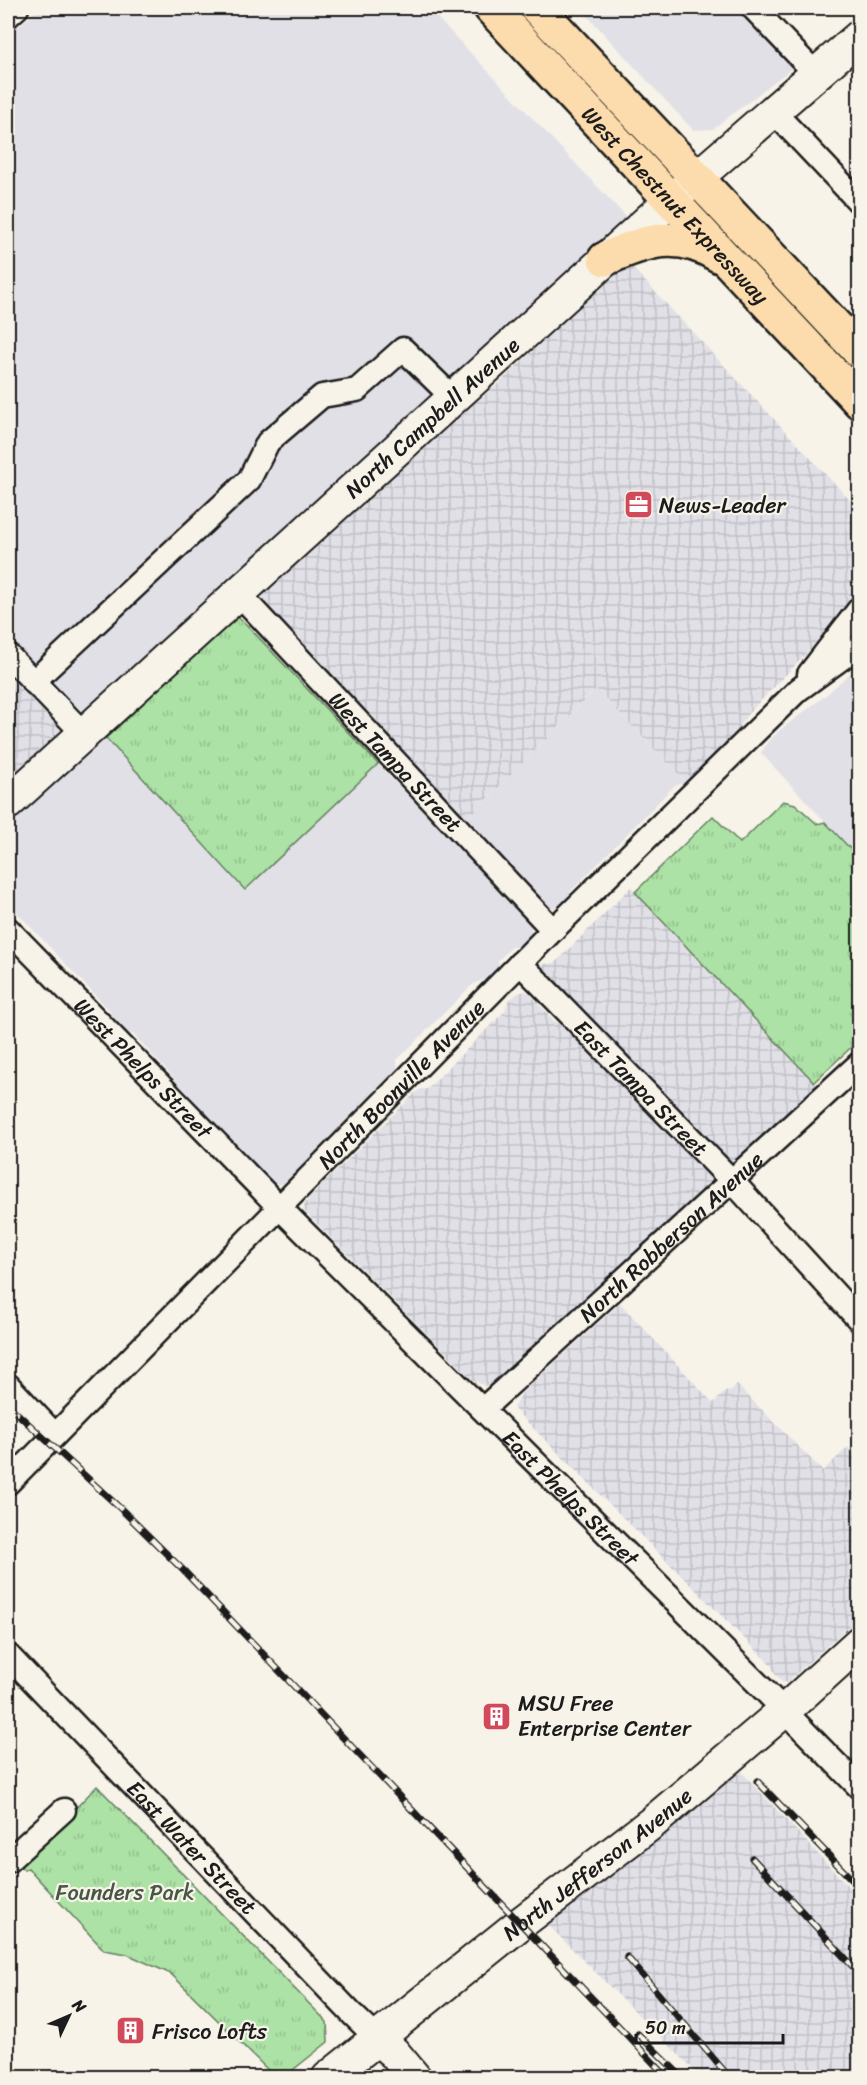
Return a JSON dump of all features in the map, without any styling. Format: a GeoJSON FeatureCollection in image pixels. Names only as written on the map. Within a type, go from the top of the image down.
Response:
{"type":"FeatureCollection","features":[{"type":"Feature","properties":{"kind":"main road","name":"West Chestnut Expressway"},"geometry":{"type":"LineString","coordinates":[[491,8],[860,402]]}},
{"type":"Feature","properties":{"kind":"main road","name":"West Chestnut Expressway"},"geometry":{"type":"LineString","coordinates":[[537,8],[860,352]]}},
{"type":"Feature","properties":{"kind":"main road","name":"North Campbell Avenue"},"geometry":{"type":"LineString","coordinates":[[8,803],[696,177],[860,36]]}},
{"type":"Feature","properties":{"kind":"main road"},"geometry":{"type":"LineString","coordinates":[[606,259],[645,242],[676,240],[703,247],[729,262]]}},
{"type":"Feature","properties":{"kind":"main road","name":"North Jefferson Avenue"},"geometry":{"type":"LineString","coordinates":[[328,2078],[521,1923],[653,1822],[784,1711],[860,1642]]}},
{"type":"Feature","properties":{"kind":"main road"},"geometry":{"type":"LineString","coordinates":[[376,2038],[396,2055],[415,2078]]}},
{"type":"Feature","properties":{"kind":"street"},"geometry":{"type":"LineString","coordinates":[[8,16],[17,8]]}},
{"type":"Feature","properties":{"kind":"street"},"geometry":{"type":"LineString","coordinates":[[753,8],[816,74]]}},
{"type":"Feature","properties":{"kind":"street"},"geometry":{"type":"LineString","coordinates":[[774,112],[860,203]]}},
{"type":"Feature","properties":{"kind":"street"},"geometry":{"type":"LineString","coordinates":[[33,682],[249,480],[268,441],[322,396],[357,390],[403,349],[453,398]]}},
{"type":"Feature","properties":{"kind":"street","name":"West Tampa Street"},"geometry":{"type":"LineString","coordinates":[[238,593],[553,930]]}},
{"type":"Feature","properties":{"kind":"street","name":"North Boonville Avenue"},"geometry":{"type":"LineString","coordinates":[[798,690],[860,608]]}},
{"type":"Feature","properties":{"kind":"street","name":"North Boonville Avenue"},"geometry":{"type":"LineString","coordinates":[[8,1483],[553,930],[798,690],[860,645]]}},
{"type":"Feature","properties":{"kind":"street"},"geometry":{"type":"LineString","coordinates":[[8,655],[84,734]]}},
{"type":"Feature","properties":{"kind":"street","name":"West Phelps Street"},"geometry":{"type":"LineString","coordinates":[[8,929],[279,1207]]}},
{"type":"Feature","properties":{"kind":"street","name":"East Tampa Street"},"geometry":{"type":"LineString","coordinates":[[520,963],[733,1182],[860,1321]]}},
{"type":"Feature","properties":{"kind":"street","name":"North Robberson Avenue"},"geometry":{"type":"LineString","coordinates":[[483,1409],[860,1063]]}},
{"type":"Feature","properties":{"kind":"street","name":"East Phelps Street"},"geometry":{"type":"LineString","coordinates":[[279,1207],[860,1788]]}},
{"type":"Feature","properties":{"kind":"street"},"geometry":{"type":"LineString","coordinates":[[8,1385],[55,1435]]}},
{"type":"Feature","properties":{"kind":"street","name":"East Water Street"},"geometry":{"type":"LineString","coordinates":[[8,1654],[376,2038]]}},
{"type":"Feature","properties":{"kind":"street"},"geometry":{"type":"LineString","coordinates":[[8,1860],[64,1810]]}},
{"type":"Feature","properties":{"kind":"shaded area"},"geometry":{"type":"Polygon","coordinates":[[[39,8],[428,8],[633,224],[92,708],[83,710],[75,706],[8,637],[8,36],[39,8]]]}},
{"type":"Feature","properties":{"kind":"shaded area"},"geometry":{"type":"Polygon","coordinates":[[[580,8],[742,8],[796,65],[713,129],[693,130],[580,8]]]}},
{"type":"Feature","properties":{"kind":"shaded area"},"geometry":{"type":"Polygon","coordinates":[[[629,264],[859,510],[859,592],[807,653],[747,715],[738,730],[686,782],[596,689],[467,819],[263,604],[261,596],[447,425],[497,385],[580,306],[629,264]]]}},
{"type":"Feature","properties":{"kind":"shaded area"},"geometry":{"type":"Polygon","coordinates":[[[859,665],[859,858],[761,753],[780,730],[826,695],[859,665]]]}},
{"type":"Feature","properties":{"kind":"shaded area"},"geometry":{"type":"Polygon","coordinates":[[[8,668],[61,724],[62,734],[8,784],[8,668]]]}},
{"type":"Feature","properties":{"kind":"shaded area"},"geometry":{"type":"Polygon","coordinates":[[[596,689],[686,782],[674,786],[571,891],[564,905],[553,908],[548,906],[467,819],[596,689]]]}},
{"type":"Feature","properties":{"kind":"shaded area"},"geometry":{"type":"Polygon","coordinates":[[[106,738],[245,889],[378,764],[531,923],[531,936],[527,942],[520,947],[511,947],[498,961],[499,965],[491,977],[473,984],[397,1060],[397,1069],[284,1185],[273,1183],[234,1141],[225,1138],[206,1117],[204,1111],[133,1034],[125,1033],[112,1020],[110,1011],[8,903],[8,826],[106,738]]]}},
{"type":"Feature","properties":{"kind":"shaded area"},"geometry":{"type":"Polygon","coordinates":[[[631,887],[819,1087],[730,1167],[541,973],[544,964],[555,963],[631,887]]]}},
{"type":"Feature","properties":{"kind":"shaded area"},"geometry":{"type":"Polygon","coordinates":[[[525,991],[554,1021],[582,1037],[710,1175],[712,1180],[708,1187],[495,1382],[485,1386],[473,1380],[303,1210],[310,1197],[416,1092],[427,1089],[505,1011],[508,1001],[518,993],[525,991]]]}},
{"type":"Feature","properties":{"kind":"shaded area"},"geometry":{"type":"Polygon","coordinates":[[[620,1303],[713,1403],[727,1390],[730,1392],[737,1385],[822,1470],[848,1447],[859,1458],[859,1617],[786,1683],[782,1682],[771,1665],[513,1408],[523,1392],[620,1303]]]}},
{"type":"Feature","properties":{"kind":"shaded area"},"geometry":{"type":"Polygon","coordinates":[[[739,1769],[859,1898],[859,2077],[701,2077],[546,1923],[739,1769]]]}},
{"type":"Feature","properties":{"kind":"green space"},"geometry":{"type":"Polygon","coordinates":[[[234,618],[244,622],[378,764],[245,890],[106,738],[234,618]]]}},
{"type":"Feature","properties":{"kind":"green space"},"geometry":{"type":"Polygon","coordinates":[[[783,801],[795,804],[817,824],[825,822],[859,858],[859,1040],[814,1082],[635,892],[713,816],[740,843],[783,801]]]}},
{"type":"Feature","properties":{"kind":"green space","name":"Founders Park"},"geometry":{"type":"Polygon","coordinates":[[[97,1786],[327,2022],[328,2042],[284,2077],[275,2077],[171,1974],[127,1954],[104,1950],[28,1868],[24,1870],[20,1866],[97,1786]]]}},
{"type":"Feature","properties":{"kind":"railway"},"geometry":{"type":"LineString","coordinates":[[8,1405],[121,1509],[183,1570],[668,2078]]}},
{"type":"Feature","properties":{"kind":"railway"},"geometry":{"type":"LineString","coordinates":[[757,1781],[860,1888]]}},
{"type":"Feature","properties":{"kind":"railway"},"geometry":{"type":"LineString","coordinates":[[752,1858],[860,1974]]}},
{"type":"Feature","properties":{"kind":"railway"},"geometry":{"type":"LineString","coordinates":[[627,1957],[730,2078]]}},
{"type":"Feature","properties":{"kind":"railway"},"geometry":{"type":"LineString","coordinates":[[638,2034],[683,2078]]}},
{"type":"Feature","properties":{"kind":"place","name":"News-Leader"},"geometry":{"type":"Point","coordinates":[638,505]}},
{"type":"Feature","properties":{"kind":"place","name":"MSU Free Enterprise Center"},"geometry":{"type":"Point","coordinates":[497,1716]}},
{"type":"Feature","properties":{"kind":"place","name":"Frisco Lofts"},"geometry":{"type":"Point","coordinates":[131,2031]}}]}
